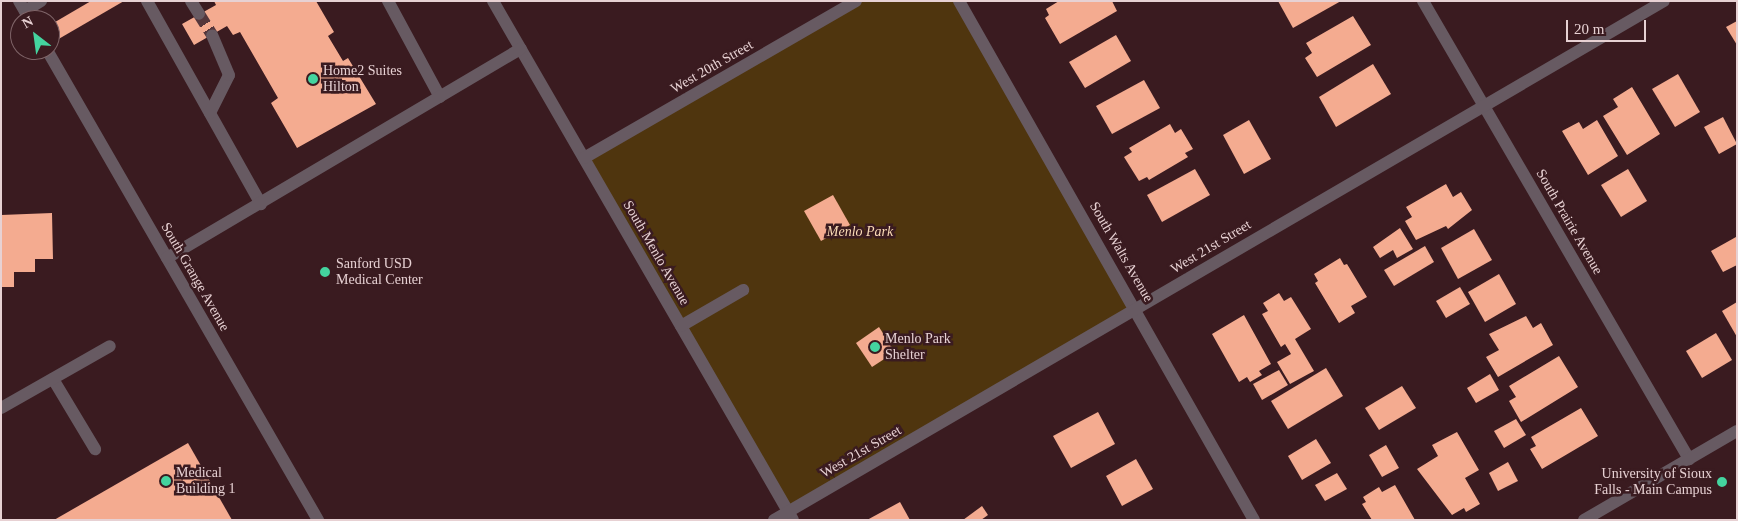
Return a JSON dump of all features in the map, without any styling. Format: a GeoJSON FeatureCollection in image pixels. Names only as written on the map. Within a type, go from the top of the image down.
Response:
{"type":"FeatureCollection","features":[{"type":"Feature","properties":{"kind":"street"},"geometry":{"type":"LineString","coordinates":[[27,10],[41,1]]}},
{"type":"Feature","properties":{"kind":"street"},"geometry":{"type":"LineString","coordinates":[[148,1],[260,204]]}},
{"type":"Feature","properties":{"kind":"street"},"geometry":{"type":"LineString","coordinates":[[191,1],[199,14]]}},
{"type":"Feature","properties":{"kind":"street"},"geometry":{"type":"LineString","coordinates":[[388,1],[440,97]]}},
{"type":"Feature","properties":{"kind":"street","name":"South Menlo Avenue"},"geometry":{"type":"LineString","coordinates":[[493,1],[790,516]]}},
{"type":"Feature","properties":{"kind":"street","name":"West 20th Street"},"geometry":{"type":"LineString","coordinates":[[584,158],[856,1]]}},
{"type":"Feature","properties":{"kind":"street","name":"South Walts Avenue"},"geometry":{"type":"LineString","coordinates":[[959,1],[1136,309],[1254,520]]}},
{"type":"Feature","properties":{"kind":"street","name":"South Prairie Avenue"},"geometry":{"type":"LineString","coordinates":[[1423,1],[1689,459]]}},
{"type":"Feature","properties":{"kind":"street","name":"West 21st Street"},"geometry":{"type":"LineString","coordinates":[[774,520],[790,516],[1136,309],[1484,104],[1664,1]]}},
{"type":"Feature","properties":{"kind":"street"},"geometry":{"type":"LineString","coordinates":[[210,113],[230,75],[212,35]]}},
{"type":"Feature","properties":{"kind":"street"},"geometry":{"type":"LineString","coordinates":[[167,258],[521,49]]}},
{"type":"Feature","properties":{"kind":"street","name":"South Grange Avenue"},"geometry":{"type":"LineString","coordinates":[[53,60],[318,520]]}},
{"type":"Feature","properties":{"kind":"street"},"geometry":{"type":"LineString","coordinates":[[681,326],[743,290]]}},
{"type":"Feature","properties":{"kind":"street"},"geometry":{"type":"LineString","coordinates":[[1,408],[110,346]]}},
{"type":"Feature","properties":{"kind":"street"},"geometry":{"type":"LineString","coordinates":[[53,379],[94,450]]}},
{"type":"Feature","properties":{"kind":"street"},"geometry":{"type":"LineString","coordinates":[[1584,520],[1737,431]]}},
{"type":"Feature","properties":{"kind":"green space","name":"Menlo Park"},"geometry":{"type":"Polygon","coordinates":[[[856,1],[959,1],[1136,309],[788,512],[584,158],[856,1]]]}},
{"type":"Feature","properties":{"kind":"building"},"geometry":{"type":"Polygon","coordinates":[[[91,1],[124,1],[60,38],[60,19],[91,1]]]}},
{"type":"Feature","properties":{"kind":"building","name":"Home2 Suites Hilton"},"geometry":{"type":"Polygon","coordinates":[[[214,1],[316,1],[334,32],[328,36],[343,61],[348,58],[376,104],[297,148],[271,103],[278,98],[240,32],[233,35],[227,26],[194,45],[182,24],[216,5],[214,1]]]}},
{"type":"Feature","properties":{"kind":"building"},"geometry":{"type":"Polygon","coordinates":[[[1059,1],[1112,1],[1117,11],[1060,44],[1045,18],[1049,15],[1046,9],[1059,1]]]}},
{"type":"Feature","properties":{"kind":"building"},"geometry":{"type":"Polygon","coordinates":[[[1278,1],[1341,1],[1293,28],[1278,1]]]}},
{"type":"Feature","properties":{"kind":"building"},"geometry":{"type":"Polygon","coordinates":[[[1353,16],[1371,45],[1317,77],[1305,58],[1312,53],[1306,43],[1353,16]]]}},
{"type":"Feature","properties":{"kind":"building"},"geometry":{"type":"Polygon","coordinates":[[[1737,21],[1737,45],[1726,27],[1737,21]]]}},
{"type":"Feature","properties":{"kind":"building"},"geometry":{"type":"Polygon","coordinates":[[[1116,35],[1131,61],[1085,88],[1069,62],[1116,35]]]}},
{"type":"Feature","properties":{"kind":"building"},"geometry":{"type":"Polygon","coordinates":[[[1373,64],[1391,94],[1336,127],[1319,97],[1373,64]]]}},
{"type":"Feature","properties":{"kind":"building"},"geometry":{"type":"Polygon","coordinates":[[[1678,74],[1700,112],[1675,127],[1652,89],[1678,74]]]}},
{"type":"Feature","properties":{"kind":"building"},"geometry":{"type":"Polygon","coordinates":[[[1144,80],[1160,108],[1112,134],[1096,106],[1144,80]]]}},
{"type":"Feature","properties":{"kind":"building"},"geometry":{"type":"Polygon","coordinates":[[[1632,87],[1660,134],[1627,155],[1603,116],[1618,107],[1613,99],[1632,87]]]}},
{"type":"Feature","properties":{"kind":"building"},"geometry":{"type":"Polygon","coordinates":[[[1723,117],[1737,144],[1719,154],[1704,127],[1723,117]]]}},
{"type":"Feature","properties":{"kind":"building"},"geometry":{"type":"Polygon","coordinates":[[[1249,120],[1271,159],[1244,174],[1223,135],[1249,120]]]}},
{"type":"Feature","properties":{"kind":"building"},"geometry":{"type":"Polygon","coordinates":[[[1597,120],[1618,156],[1588,175],[1562,131],[1579,122],[1583,129],[1597,120]]]}},
{"type":"Feature","properties":{"kind":"building"},"geometry":{"type":"Polygon","coordinates":[[[1170,124],[1175,133],[1181,129],[1193,149],[1185,153],[1188,157],[1149,180],[1147,177],[1139,181],[1124,157],[1132,152],[1129,148],[1170,124]]]}},
{"type":"Feature","properties":{"kind":"building"},"geometry":{"type":"Polygon","coordinates":[[[1195,169],[1210,195],[1162,222],[1147,195],[1195,169]]]}},
{"type":"Feature","properties":{"kind":"building"},"geometry":{"type":"Polygon","coordinates":[[[1628,169],[1647,201],[1621,217],[1601,185],[1628,169]]]}},
{"type":"Feature","properties":{"kind":"building"},"geometry":{"type":"Polygon","coordinates":[[[1446,184],[1453,197],[1461,192],[1472,210],[1448,229],[1446,226],[1416,240],[1405,221],[1412,217],[1406,207],[1446,184]]]}},
{"type":"Feature","properties":{"kind":"building"},"geometry":{"type":"Polygon","coordinates":[[[833,195],[850,225],[821,241],[804,211],[833,195]]]}},
{"type":"Feature","properties":{"kind":"building"},"geometry":{"type":"Polygon","coordinates":[[[52,213],[53,259],[35,259],[35,272],[14,272],[14,287],[1,287],[1,215],[52,213]]]}},
{"type":"Feature","properties":{"kind":"building"},"geometry":{"type":"Polygon","coordinates":[[[1400,228],[1413,249],[1397,258],[1393,250],[1380,258],[1373,247],[1400,228]]]}},
{"type":"Feature","properties":{"kind":"building"},"geometry":{"type":"Polygon","coordinates":[[[1474,229],[1492,260],[1458,279],[1441,248],[1474,229]]]}},
{"type":"Feature","properties":{"kind":"building"},"geometry":{"type":"Polygon","coordinates":[[[1736,237],[1737,265],[1723,272],[1711,251],[1736,237]]]}},
{"type":"Feature","properties":{"kind":"building"},"geometry":{"type":"Polygon","coordinates":[[[1425,246],[1434,262],[1394,286],[1384,270],[1425,246]]]}},
{"type":"Feature","properties":{"kind":"building"},"geometry":{"type":"Polygon","coordinates":[[[1340,258],[1344,265],[1347,264],[1367,297],[1351,306],[1355,313],[1339,323],[1315,283],[1318,281],[1314,274],[1340,258]]]}},
{"type":"Feature","properties":{"kind":"building"},"geometry":{"type":"Polygon","coordinates":[[[1499,274],[1516,304],[1485,322],[1468,292],[1499,274]]]}},
{"type":"Feature","properties":{"kind":"building"},"geometry":{"type":"Polygon","coordinates":[[[1460,287],[1470,304],[1446,318],[1436,301],[1460,287]]]}},
{"type":"Feature","properties":{"kind":"building"},"geometry":{"type":"Polygon","coordinates":[[[1279,293],[1284,301],[1291,297],[1311,329],[1295,339],[1314,371],[1290,384],[1277,362],[1291,354],[1285,344],[1281,347],[1262,314],[1268,311],[1263,303],[1279,293]]]}},
{"type":"Feature","properties":{"kind":"building"},"geometry":{"type":"Polygon","coordinates":[[[1737,302],[1737,337],[1722,311],[1737,302]]]}},
{"type":"Feature","properties":{"kind":"building"},"geometry":{"type":"Polygon","coordinates":[[[1244,315],[1271,364],[1259,371],[1262,375],[1250,382],[1247,377],[1239,382],[1212,334],[1244,315]]]}},
{"type":"Feature","properties":{"kind":"building"},"geometry":{"type":"Polygon","coordinates":[[[1526,316],[1533,328],[1541,323],[1553,345],[1498,377],[1486,357],[1499,350],[1489,334],[1526,316]]]}},
{"type":"Feature","properties":{"kind":"building","name":"Menlo Park Shelter"},"geometry":{"type":"Polygon","coordinates":[[[879,327],[895,352],[872,367],[856,343],[879,327]]]}},
{"type":"Feature","properties":{"kind":"building"},"geometry":{"type":"Polygon","coordinates":[[[1716,333],[1732,360],[1702,378],[1686,351],[1716,333]]]}},
{"type":"Feature","properties":{"kind":"building"},"geometry":{"type":"Polygon","coordinates":[[[1559,356],[1578,387],[1521,422],[1509,401],[1516,397],[1509,386],[1559,356]]]}},
{"type":"Feature","properties":{"kind":"building"},"geometry":{"type":"Polygon","coordinates":[[[1326,368],[1343,396],[1288,429],[1271,401],[1326,368]]]}},
{"type":"Feature","properties":{"kind":"building"},"geometry":{"type":"Polygon","coordinates":[[[1279,370],[1288,385],[1262,400],[1253,384],[1279,370]]]}},
{"type":"Feature","properties":{"kind":"building"},"geometry":{"type":"Polygon","coordinates":[[[1490,374],[1499,390],[1476,403],[1467,388],[1490,374]]]}},
{"type":"Feature","properties":{"kind":"building"},"geometry":{"type":"Polygon","coordinates":[[[1402,386],[1416,408],[1379,430],[1365,408],[1402,386]]]}},
{"type":"Feature","properties":{"kind":"building"},"geometry":{"type":"Polygon","coordinates":[[[1581,408],[1598,436],[1542,469],[1530,449],[1536,446],[1531,437],[1581,408]]]}},
{"type":"Feature","properties":{"kind":"building"},"geometry":{"type":"Polygon","coordinates":[[[1098,412],[1115,444],[1071,468],[1053,436],[1098,412]]]}},
{"type":"Feature","properties":{"kind":"building"},"geometry":{"type":"Polygon","coordinates":[[[1516,419],[1526,435],[1504,448],[1494,431],[1516,419]]]}},
{"type":"Feature","properties":{"kind":"building"},"geometry":{"type":"Polygon","coordinates":[[[1457,432],[1479,470],[1465,478],[1480,504],[1466,512],[1464,508],[1452,515],[1417,469],[1438,456],[1432,445],[1457,432]]]}},
{"type":"Feature","properties":{"kind":"building"},"geometry":{"type":"Polygon","coordinates":[[[1316,439],[1331,463],[1302,480],[1288,456],[1316,439]]]}},
{"type":"Feature","properties":{"kind":"building","name":"Medical Building 1"},"geometry":{"type":"Polygon","coordinates":[[[188,443],[232,520],[54,520],[188,443]]]}},
{"type":"Feature","properties":{"kind":"building"},"geometry":{"type":"Polygon","coordinates":[[[1386,445],[1399,468],[1382,477],[1369,455],[1386,445]]]}},
{"type":"Feature","properties":{"kind":"building"},"geometry":{"type":"Polygon","coordinates":[[[1136,459],[1153,489],[1122,506],[1106,476],[1136,459]]]}},
{"type":"Feature","properties":{"kind":"building"},"geometry":{"type":"Polygon","coordinates":[[[1508,462],[1518,481],[1498,491],[1489,473],[1508,462]]]}},
{"type":"Feature","properties":{"kind":"building"},"geometry":{"type":"Polygon","coordinates":[[[1337,473],[1347,489],[1325,501],[1315,485],[1337,473]]]}},
{"type":"Feature","properties":{"kind":"building"},"geometry":{"type":"Polygon","coordinates":[[[1395,485],[1415,520],[1372,520],[1362,504],[1366,502],[1363,497],[1379,487],[1382,492],[1395,485]]]}},
{"type":"Feature","properties":{"kind":"building"},"geometry":{"type":"Polygon","coordinates":[[[900,502],[910,520],[867,520],[900,502]]]}},
{"type":"Feature","properties":{"kind":"building"},"geometry":{"type":"Polygon","coordinates":[[[982,506],[988,515],[981,520],[963,520],[982,506]]]}},
{"type":"Feature","properties":{"kind":"tunnel"},"geometry":{"type":"LineString","coordinates":[[199,14],[212,35]]}},
{"type":"Feature","properties":{"kind":"place","name":"Home2 Suites Hilton"},"geometry":{"type":"Point","coordinates":[313,79]}},
{"type":"Feature","properties":{"kind":"place","name":"Sanford USD Medical Center"},"geometry":{"type":"Point","coordinates":[325,272]}},
{"type":"Feature","properties":{"kind":"place","name":"Menlo Park Shelter"},"geometry":{"type":"Point","coordinates":[875,347]}},
{"type":"Feature","properties":{"kind":"place","name":"Medical Building 1"},"geometry":{"type":"Point","coordinates":[166,481]}},
{"type":"Feature","properties":{"kind":"place","name":"University of Sioux Falls - Main Campus"},"geometry":{"type":"Point","coordinates":[1722,482]}}]}
